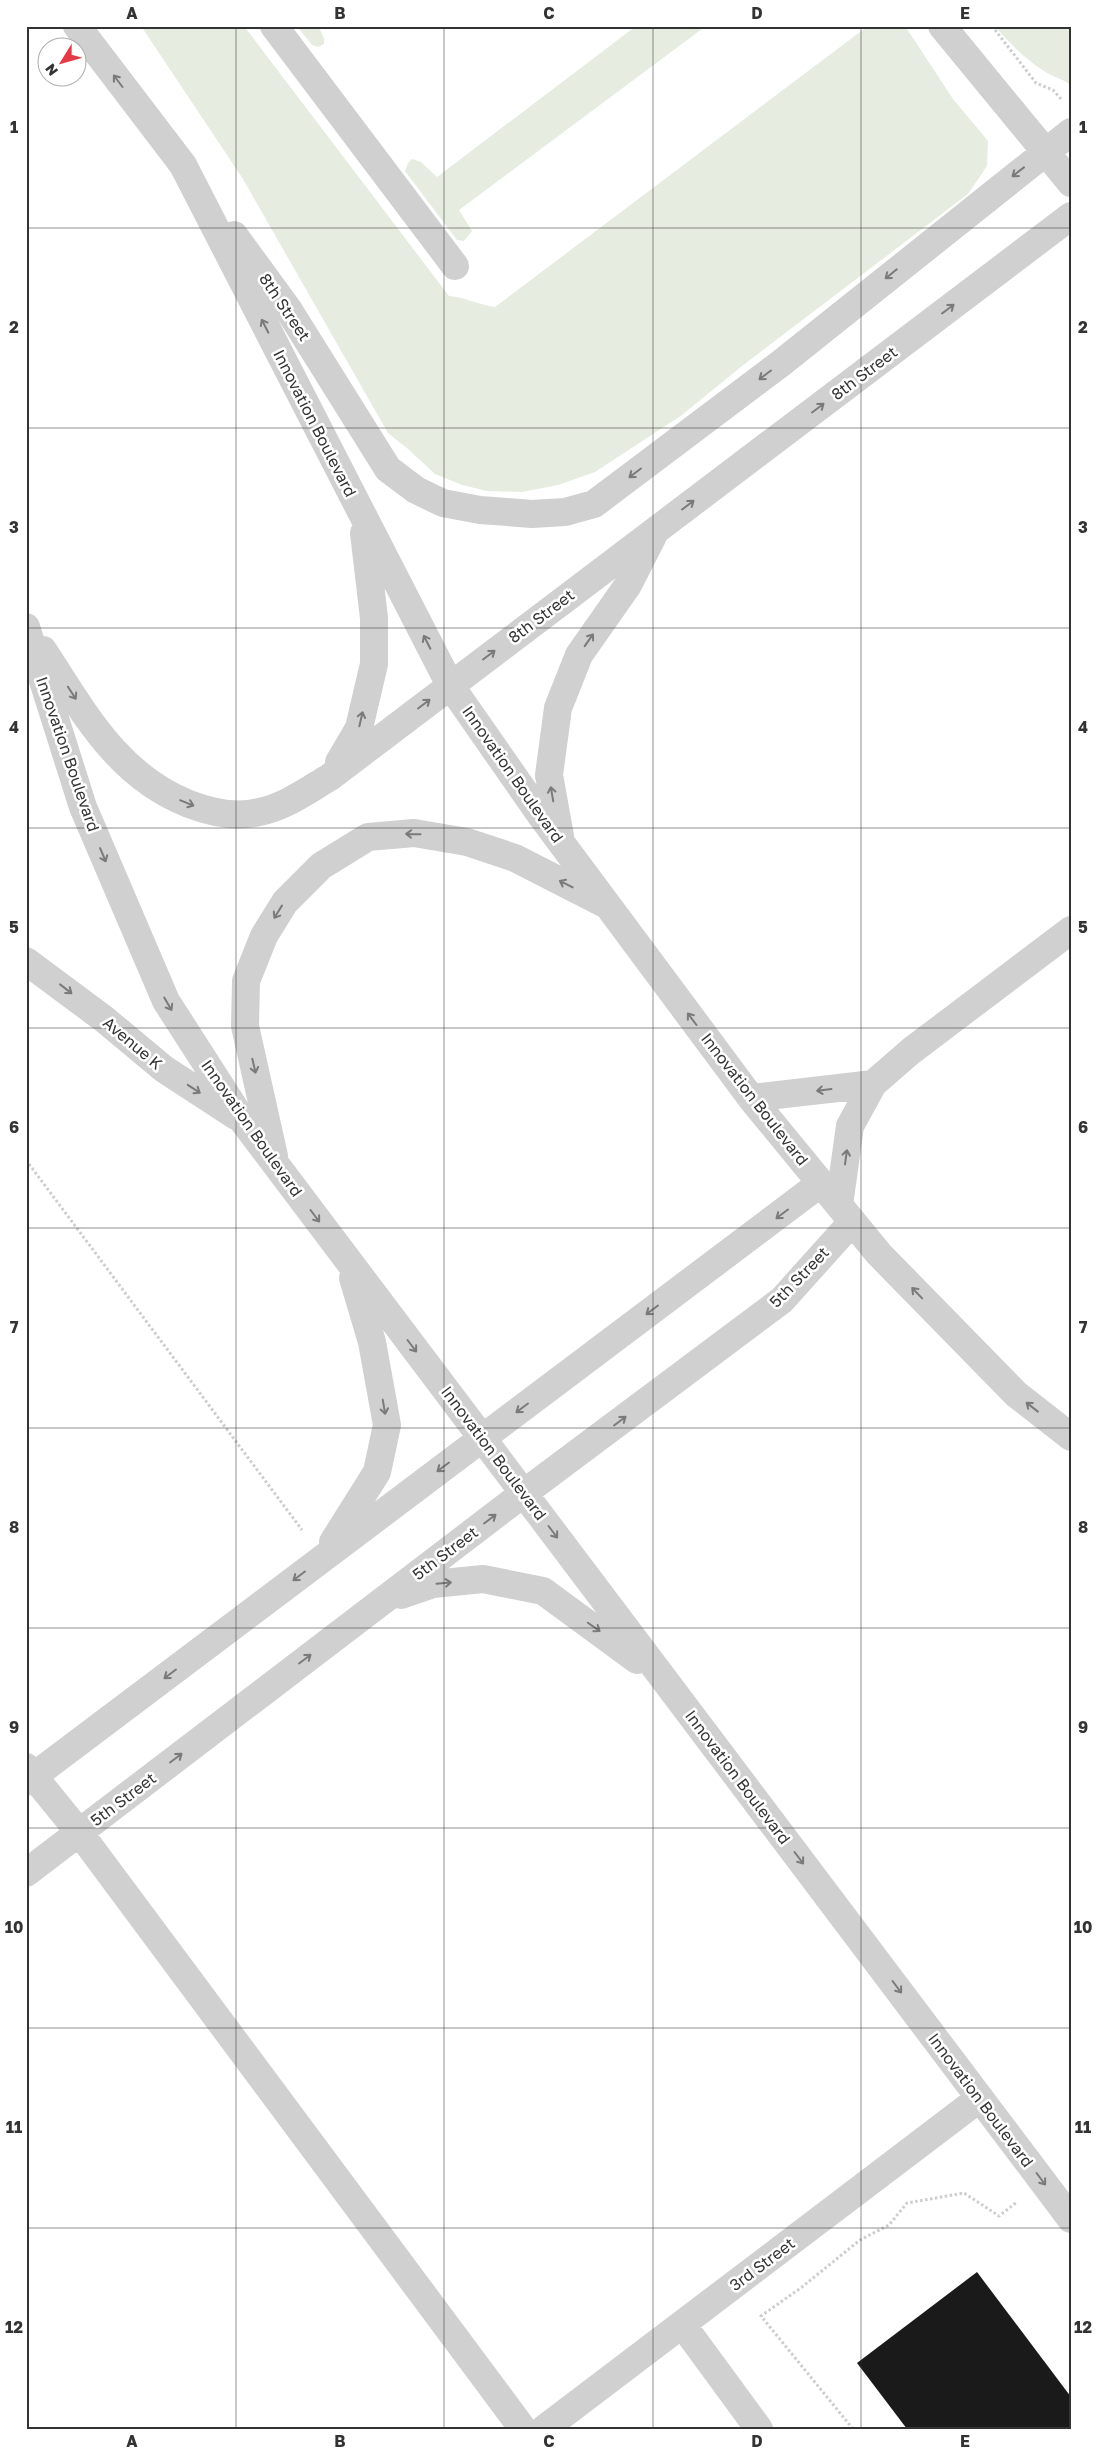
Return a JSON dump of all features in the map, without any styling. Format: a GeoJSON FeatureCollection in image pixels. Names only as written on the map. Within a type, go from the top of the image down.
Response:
{"type":"FeatureCollection","features":[{"type":"Feature","properties":{"kind":"street","name":"Innovation Boulevard"},"geometry":{"type":"LineString","coordinates":[[77,26],[183,165],[450,685],[561,842],[751,1098],[845,1214],[879,1254],[1016,1394],[1069,1433]]}},
{"type":"Feature","properties":{"kind":"street"},"geometry":{"type":"LineString","coordinates":[[274,26],[455,266]]}},
{"type":"Feature","properties":{"kind":"street"},"geometry":{"type":"LineString","coordinates":[[942,26],[1046,151],[1071,184]]}},
{"type":"Feature","properties":{"kind":"street","name":"8th Street"},"geometry":{"type":"LineString","coordinates":[[183,165],[288,309],[388,469],[416,490],[444,504],[480,510],[532,514],[565,512],[594,504],[780,364],[1071,132]]}},
{"type":"Feature","properties":{"kind":"street","name":"8th Street"},"geometry":{"type":"LineString","coordinates":[[26,625],[100,736],[134,772],[166,794],[212,813],[259,812],[295,798],[330,776],[1071,216]]}},
{"type":"Feature","properties":{"kind":"street"},"geometry":{"type":"LineString","coordinates":[[330,776],[359,728],[374,664],[374,618],[363,517]]}},
{"type":"Feature","properties":{"kind":"street"},"geometry":{"type":"LineString","coordinates":[[561,842],[549,775],[558,708],[579,655],[628,585],[657,529]]}},
{"type":"Feature","properties":{"kind":"street","name":"Innovation Boulevard"},"geometry":{"type":"LineString","coordinates":[[26,625],[83,807],[166,1001],[243,1121],[1071,2219]]}},
{"type":"Feature","properties":{"kind":"street"},"geometry":{"type":"LineString","coordinates":[[277,1166],[245,1026],[246,981],[264,936],[285,902],[322,866],[368,837],[414,834],[467,842],[515,858],[609,906]]}},
{"type":"Feature","properties":{"kind":"street"},"geometry":{"type":"LineString","coordinates":[[845,1214],[850,1126],[873,1084],[911,1052],[1071,930]]}},
{"type":"Feature","properties":{"kind":"street","name":"Avenue K"},"geometry":{"type":"LineString","coordinates":[[26,961],[104,1019],[164,1070],[243,1121]]}},
{"type":"Feature","properties":{"kind":"street"},"geometry":{"type":"LineString","coordinates":[[751,1098],[873,1084]]}},
{"type":"Feature","properties":{"kind":"street"},"geometry":{"type":"LineString","coordinates":[[523,2429],[79,1832],[29,1775],[323,1558],[821,1183]]}},
{"type":"Feature","properties":{"kind":"street","name":"5th Street"},"geometry":{"type":"LineString","coordinates":[[26,1873],[524,1493],[782,1300],[845,1214]]}},
{"type":"Feature","properties":{"kind":"street"},"geometry":{"type":"LineString","coordinates":[[323,1558],[377,1472],[387,1425],[372,1342],[346,1258]]}},
{"type":"Feature","properties":{"kind":"street"},"geometry":{"type":"LineString","coordinates":[[381,1602],[433,1584],[483,1579],[543,1591],[599,1630],[667,1683]]}},
{"type":"Feature","properties":{"kind":"street","name":"3rd Street"},"geometry":{"type":"LineString","coordinates":[[544,2429],[980,2098]]}},
{"type":"Feature","properties":{"kind":"street"},"geometry":{"type":"LineString","coordinates":[[682,2324],[759,2429]]}},
{"type":"Feature","properties":{"kind":"path"},"geometry":{"type":"LineString","coordinates":[[992,26],[1036,83],[1053,90],[1065,103]]}},
{"type":"Feature","properties":{"kind":"path"},"geometry":{"type":"LineString","coordinates":[[26,1160],[306,1536]]}},
{"type":"Feature","properties":{"kind":"path"},"geometry":{"type":"LineString","coordinates":[[854,2429],[761,2316],[802,2287],[860,2240],[889,2225],[907,2203],[964,2193],[999,2216],[1043,2183]]}},
{"type":"Feature","properties":{"kind":"shaded area"},"geometry":{"type":"Polygon","coordinates":[[[141,26],[244,26],[449,296],[495,307],[868,26],[905,26],[953,99],[988,141],[987,166],[968,194],[742,366],[682,415],[595,472],[558,485],[522,492],[487,491],[462,485],[435,474],[388,433],[243,179],[141,26]]]}},
{"type":"Feature","properties":{"kind":"shaded area"},"geometry":{"type":"Polygon","coordinates":[[[297,26],[318,26],[324,38],[324,44],[318,47],[312,45],[297,26]]]}},
{"type":"Feature","properties":{"kind":"shaded area"},"geometry":{"type":"Polygon","coordinates":[[[636,26],[706,26],[459,210],[472,231],[464,241],[457,240],[405,171],[408,163],[412,159],[421,162],[437,177],[636,26]]]}},
{"type":"Feature","properties":{"kind":"shaded area"},"geometry":{"type":"Polygon","coordinates":[[[995,26],[1071,26],[1071,86],[1030,61],[995,26]]]}},
{"type":"Feature","properties":{"kind":"building"},"geometry":{"type":"Polygon","coordinates":[[[977,2272],[1071,2397],[1071,2429],[907,2429],[857,2363],[977,2272]]]}}]}
